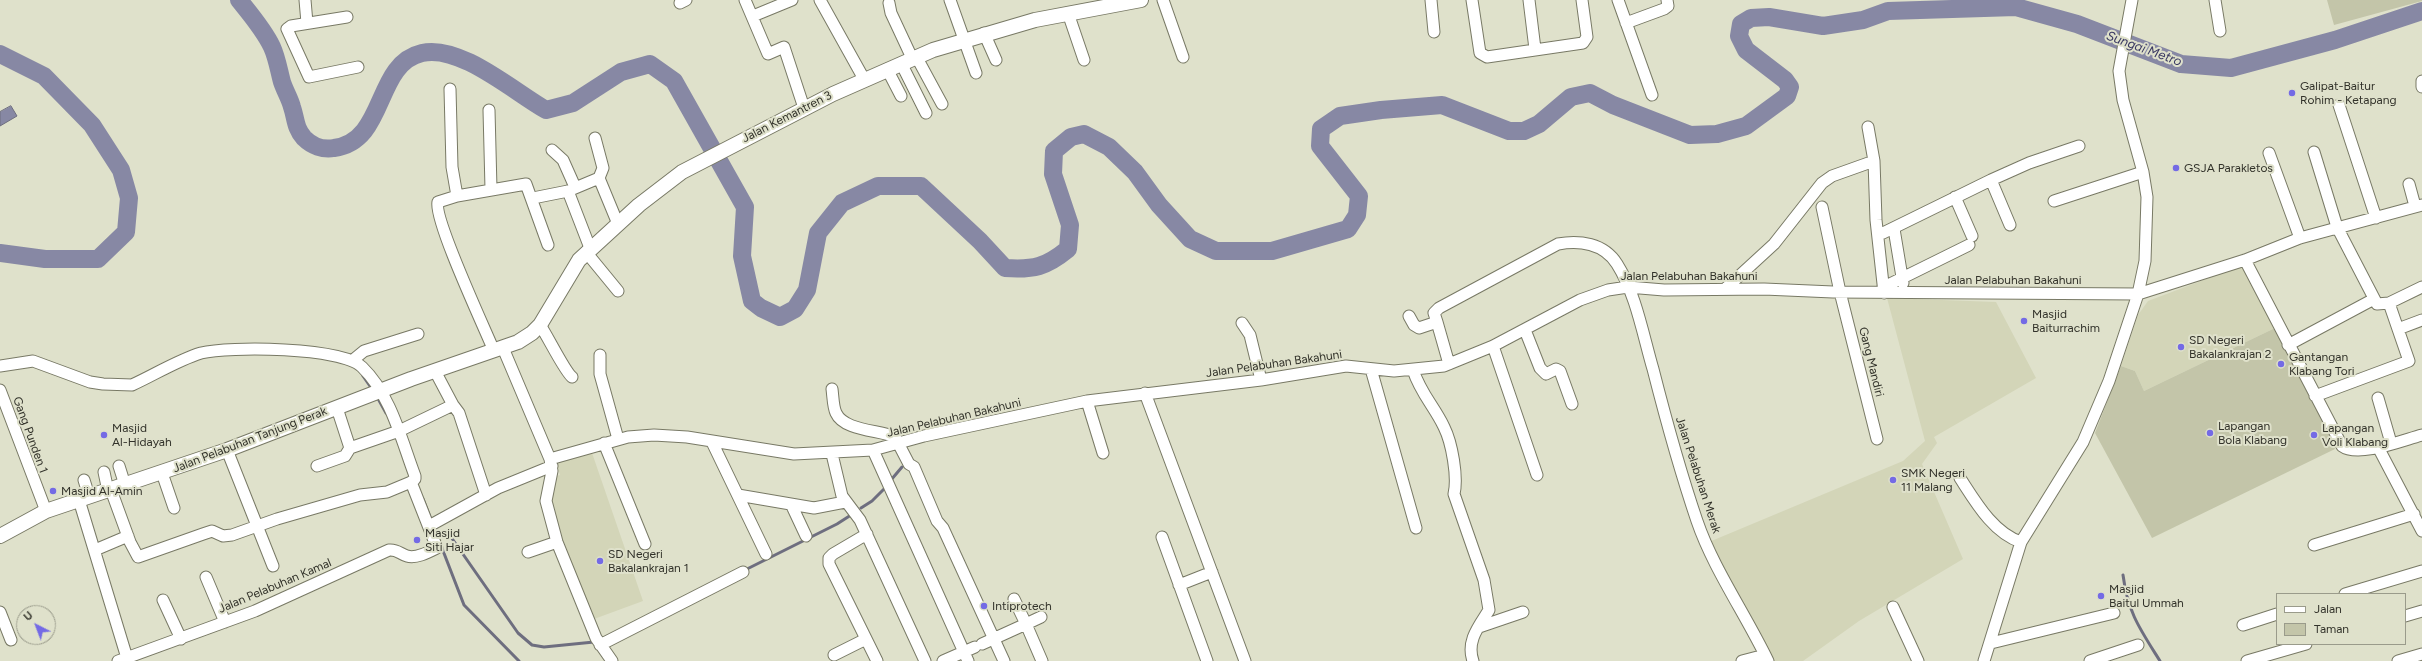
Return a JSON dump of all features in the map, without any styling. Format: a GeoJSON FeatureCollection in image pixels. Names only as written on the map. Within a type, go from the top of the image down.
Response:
{"type":"FeatureCollection","features":[{"type":"Feature","properties":{"kind":"street"},"geometry":{"type":"LineString","coordinates":[[305,0],[307,23]]}},
{"type":"Feature","properties":{"kind":"street"},"geometry":{"type":"LineString","coordinates":[[745,0],[768,54],[784,47],[804,108]]}},
{"type":"Feature","properties":{"kind":"street"},"geometry":{"type":"LineString","coordinates":[[753,16],[792,0]]}},
{"type":"Feature","properties":{"kind":"street"},"geometry":{"type":"LineString","coordinates":[[820,0],[864,79]]}},
{"type":"Feature","properties":{"kind":"street"},"geometry":{"type":"LineString","coordinates":[[950,0],[976,73]]}},
{"type":"Feature","properties":{"kind":"street","name":"Jalan Kemantren 3"},"geometry":{"type":"LineString","coordinates":[[499,350],[525,338],[540,324],[571,270],[588,250],[658,189],[682,172],[746,137],[864,79],[909,59],[964,39],[1068,13],[1141,0]]}},
{"type":"Feature","properties":{"kind":"street"},"geometry":{"type":"LineString","coordinates":[[1163,0],[1183,58]]}},
{"type":"Feature","properties":{"kind":"street"},"geometry":{"type":"LineString","coordinates":[[1431,0],[1434,32]]}},
{"type":"Feature","properties":{"kind":"street"},"geometry":{"type":"LineString","coordinates":[[1472,0],[1480,53],[1487,57],[1583,43],[1587,37],[1582,0]]}},
{"type":"Feature","properties":{"kind":"street"},"geometry":{"type":"LineString","coordinates":[[1529,0],[1535,49]]}},
{"type":"Feature","properties":{"kind":"street"},"geometry":{"type":"LineString","coordinates":[[1618,0],[1652,95]]}},
{"type":"Feature","properties":{"kind":"street"},"geometry":{"type":"LineString","coordinates":[[1626,23],[1664,9],[1668,6],[1667,0]]}},
{"type":"Feature","properties":{"kind":"street"},"geometry":{"type":"LineString","coordinates":[[1984,661],[1991,643],[2021,542],[2087,434],[2109,382],[2138,294],[2145,262],[2147,197],[2143,172],[2123,100],[2119,63],[2132,0]]}},
{"type":"Feature","properties":{"kind":"street"},"geometry":{"type":"LineString","coordinates":[[2215,0],[2220,31]]}},
{"type":"Feature","properties":{"kind":"street"},"geometry":{"type":"LineString","coordinates":[[889,4],[890,13],[909,59],[926,113]]}},
{"type":"Feature","properties":{"kind":"street"},"geometry":{"type":"LineString","coordinates":[[1068,13],[1084,60]]}},
{"type":"Feature","properties":{"kind":"street"},"geometry":{"type":"LineString","coordinates":[[347,17],[291,26],[287,29],[309,77],[358,67]]}},
{"type":"Feature","properties":{"kind":"street"},"geometry":{"type":"LineString","coordinates":[[984,33],[996,60]]}},
{"type":"Feature","properties":{"kind":"street"},"geometry":{"type":"LineString","coordinates":[[909,59],[942,104]]}},
{"type":"Feature","properties":{"kind":"street"},"geometry":{"type":"LineString","coordinates":[[887,69],[901,96]]}},
{"type":"Feature","properties":{"kind":"street"},"geometry":{"type":"LineString","coordinates":[[2422,81],[2422,87]]}},
{"type":"Feature","properties":{"kind":"street"},"geometry":{"type":"LineString","coordinates":[[450,89],[452,167],[457,196]]}},
{"type":"Feature","properties":{"kind":"street"},"geometry":{"type":"LineString","coordinates":[[2338,104],[2376,218]]}},
{"type":"Feature","properties":{"kind":"street"},"geometry":{"type":"LineString","coordinates":[[489,110],[491,189]]}},
{"type":"Feature","properties":{"kind":"street"},"geometry":{"type":"LineString","coordinates":[[1868,127],[1874,161],[1876,220],[1884,290],[1902,277],[1970,241],[1955,197]]}},
{"type":"Feature","properties":{"kind":"street"},"geometry":{"type":"LineString","coordinates":[[595,138],[603,168],[599,178],[618,224]]}},
{"type":"Feature","properties":{"kind":"street"},"geometry":{"type":"LineString","coordinates":[[1883,233],[1955,197],[2029,163],[2079,146]]}},
{"type":"Feature","properties":{"kind":"street"},"geometry":{"type":"LineString","coordinates":[[552,150],[563,160],[588,250],[618,291]]}},
{"type":"Feature","properties":{"kind":"street"},"geometry":{"type":"LineString","coordinates":[[2314,152],[2337,228],[2374,299],[2380,305],[2389,303],[2422,287]]}},
{"type":"Feature","properties":{"kind":"street"},"geometry":{"type":"LineString","coordinates":[[2269,153],[2300,238]]}},
{"type":"Feature","properties":{"kind":"street"},"geometry":{"type":"LineString","coordinates":[[1725,289],[1774,244],[1822,183],[1832,176],[1874,161]]}},
{"type":"Feature","properties":{"kind":"street"},"geometry":{"type":"LineString","coordinates":[[2054,201],[2143,172]]}},
{"type":"Feature","properties":{"kind":"street"},"geometry":{"type":"LineString","coordinates":[[533,198],[571,189],[599,178]]}},
{"type":"Feature","properties":{"kind":"street"},"geometry":{"type":"LineString","coordinates":[[1991,180],[2010,225]]}},
{"type":"Feature","properties":{"kind":"street"},"geometry":{"type":"LineString","coordinates":[[548,245],[528,185],[524,184],[491,189],[457,196],[440,200],[437,205],[438,213],[551,462],[546,500],[557,542],[600,645],[612,661]]}},
{"type":"Feature","properties":{"kind":"street"},"geometry":{"type":"LineString","coordinates":[[2409,184],[2419,205]]}},
{"type":"Feature","properties":{"kind":"street","name":"Jalan Pelabuhan Bakahuni"},"geometry":{"type":"LineString","coordinates":[[432,524],[551,462],[618,439],[654,435],[687,437],[794,454],[832,454],[873,450],[940,432],[1088,401],[1261,380],[1346,366],[1372,369],[1412,370],[1449,364],[1493,346],[1580,300],[1608,290],[1628,287],[1664,290],[1725,289],[1840,292],[1884,290],[1904,293],[2138,294],[2245,260],[2300,238],[2419,205]]}},
{"type":"Feature","properties":{"kind":"street","name":"Gang Mandiri"},"geometry":{"type":"LineString","coordinates":[[1822,207],[1840,292],[1877,439]]}},
{"type":"Feature","properties":{"kind":"street"},"geometry":{"type":"LineString","coordinates":[[1894,228],[1904,293]]}},
{"type":"Feature","properties":{"kind":"street","name":"Jalan Pelabuhan Merak"},"geometry":{"type":"LineString","coordinates":[[1437,322],[1434,313],[1439,308],[1558,244],[1573,241],[1602,248],[1616,262],[1628,287],[1697,520],[1704,539],[1767,658]]}},
{"type":"Feature","properties":{"kind":"street"},"geometry":{"type":"LineString","coordinates":[[2245,260],[2342,446],[2347,450],[2379,449],[2391,443],[2422,435]]}},
{"type":"Feature","properties":{"kind":"street"},"geometry":{"type":"LineString","coordinates":[[2288,345],[2374,299]]}},
{"type":"Feature","properties":{"kind":"street"},"geometry":{"type":"LineString","coordinates":[[2315,396],[2409,361],[2389,303]]}},
{"type":"Feature","properties":{"kind":"street"},"geometry":{"type":"LineString","coordinates":[[1410,316],[1416,327],[1437,322],[1449,364]]}},
{"type":"Feature","properties":{"kind":"street"},"geometry":{"type":"LineString","coordinates":[[2398,329],[2422,320]]}},
{"type":"Feature","properties":{"kind":"street"},"geometry":{"type":"LineString","coordinates":[[1242,322],[1250,335],[1261,380]]}},
{"type":"Feature","properties":{"kind":"street"},"geometry":{"type":"LineString","coordinates":[[540,324],[553,344],[565,370],[572,377]]}},
{"type":"Feature","properties":{"kind":"street"},"geometry":{"type":"LineString","coordinates":[[1525,330],[1540,368],[1546,374],[1556,369],[1560,371],[1572,404]]}},
{"type":"Feature","properties":{"kind":"street"},"geometry":{"type":"LineString","coordinates":[[353,360],[364,350],[418,334]]}},
{"type":"Feature","properties":{"kind":"street"},"geometry":{"type":"LineString","coordinates":[[1493,346],[1538,475]]}},
{"type":"Feature","properties":{"kind":"street"},"geometry":{"type":"LineString","coordinates":[[0,366],[34,361],[90,382],[126,386],[132,385],[203,353],[279,350],[319,354],[353,360],[362,366],[397,432],[412,481],[432,524]]}},
{"type":"Feature","properties":{"kind":"street","name":"Jalan Pelabuhan Tanjung Perak"},"geometry":{"type":"LineString","coordinates":[[0,536],[46,511],[227,450],[435,371],[499,350]]}},
{"type":"Feature","properties":{"kind":"street"},"geometry":{"type":"LineString","coordinates":[[600,354],[600,374],[618,439]]}},
{"type":"Feature","properties":{"kind":"street"},"geometry":{"type":"LineString","coordinates":[[1372,369],[1416,528]]}},
{"type":"Feature","properties":{"kind":"street"},"geometry":{"type":"LineString","coordinates":[[1412,370],[1420,390],[1445,428],[1457,481],[1454,494],[1484,580],[1489,610],[1470,642],[1470,652],[1473,661]]}},
{"type":"Feature","properties":{"kind":"street"},"geometry":{"type":"LineString","coordinates":[[435,371],[453,405],[459,413],[486,495]]}},
{"type":"Feature","properties":{"kind":"street"},"geometry":{"type":"LineString","coordinates":[[832,389],[835,411],[839,418],[861,430],[890,434],[895,437],[899,443],[908,464],[914,467],[937,521],[943,528],[1004,661]]}},
{"type":"Feature","properties":{"kind":"street","name":"Gang Punden 1"},"geometry":{"type":"LineString","coordinates":[[0,390],[46,511]]}},
{"type":"Feature","properties":{"kind":"street"},"geometry":{"type":"LineString","coordinates":[[1145,393],[1245,661]]}},
{"type":"Feature","properties":{"kind":"street"},"geometry":{"type":"LineString","coordinates":[[2378,398],[2391,443]]}},
{"type":"Feature","properties":{"kind":"street"},"geometry":{"type":"LineString","coordinates":[[1088,401],[1103,453]]}},
{"type":"Feature","properties":{"kind":"street"},"geometry":{"type":"LineString","coordinates":[[317,466],[345,456],[350,448],[397,432],[453,405]]}},
{"type":"Feature","properties":{"kind":"street"},"geometry":{"type":"LineString","coordinates":[[337,408],[350,448]]}},
{"type":"Feature","properties":{"kind":"street"},"geometry":{"type":"LineString","coordinates":[[712,442],[766,554]]}},
{"type":"Feature","properties":{"kind":"street"},"geometry":{"type":"LineString","coordinates":[[604,443],[645,544]]}},
{"type":"Feature","properties":{"kind":"street"},"geometry":{"type":"LineString","coordinates":[[2379,449],[2422,531]]}},
{"type":"Feature","properties":{"kind":"street"},"geometry":{"type":"LineString","coordinates":[[227,450],[256,527],[273,566]]}},
{"type":"Feature","properties":{"kind":"street"},"geometry":{"type":"LineString","coordinates":[[873,450],[966,657]]}},
{"type":"Feature","properties":{"kind":"street"},"geometry":{"type":"LineString","coordinates":[[832,454],[845,502],[858,516],[925,661]]}},
{"type":"Feature","properties":{"kind":"street"},"geometry":{"type":"LineString","coordinates":[[119,466],[125,485]]}},
{"type":"Feature","properties":{"kind":"street"},"geometry":{"type":"LineString","coordinates":[[104,472],[135,554],[140,557],[212,531],[227,536],[350,497],[387,492],[412,481]]}},
{"type":"Feature","properties":{"kind":"street"},"geometry":{"type":"LineString","coordinates":[[162,473],[174,508]]}},
{"type":"Feature","properties":{"kind":"street"},"geometry":{"type":"LineString","coordinates":[[1960,478],[1990,519],[2001,530],[2021,542]]}},
{"type":"Feature","properties":{"kind":"street"},"geometry":{"type":"LineString","coordinates":[[84,480],[84,498],[95,550],[123,660]]}},
{"type":"Feature","properties":{"kind":"street"},"geometry":{"type":"LineString","coordinates":[[738,496],[822,508],[845,502]]}},
{"type":"Feature","properties":{"kind":"street"},"geometry":{"type":"LineString","coordinates":[[791,504],[806,536]]}},
{"type":"Feature","properties":{"kind":"street"},"geometry":{"type":"LineString","coordinates":[[2314,545],[2414,514]]}},
{"type":"Feature","properties":{"kind":"street","name":"Jalan Pelabuhan Kamal"},"geometry":{"type":"LineString","coordinates":[[123,660],[225,622],[311,587],[389,550],[394,549],[405,556],[412,556],[437,548],[432,524]]}},
{"type":"Feature","properties":{"kind":"street"},"geometry":{"type":"LineString","coordinates":[[867,534],[833,554],[829,558],[829,564],[877,661]]}},
{"type":"Feature","properties":{"kind":"street"},"geometry":{"type":"LineString","coordinates":[[95,550],[128,536]]}},
{"type":"Feature","properties":{"kind":"street"},"geometry":{"type":"LineString","coordinates":[[1162,536],[1207,661]]}},
{"type":"Feature","properties":{"kind":"street"},"geometry":{"type":"LineString","coordinates":[[528,552],[557,542]]}},
{"type":"Feature","properties":{"kind":"street"},"geometry":{"type":"LineString","coordinates":[[2348,593],[2422,571]]}},
{"type":"Feature","properties":{"kind":"street"},"geometry":{"type":"LineString","coordinates":[[600,645],[743,572]]}},
{"type":"Feature","properties":{"kind":"street"},"geometry":{"type":"LineString","coordinates":[[1179,585],[1212,572]]}},
{"type":"Feature","properties":{"kind":"street"},"geometry":{"type":"LineString","coordinates":[[206,577],[225,622]]}},
{"type":"Feature","properties":{"kind":"street"},"geometry":{"type":"LineString","coordinates":[[1014,599],[1042,661]]}},
{"type":"Feature","properties":{"kind":"street"},"geometry":{"type":"LineString","coordinates":[[163,600],[181,639]]}},
{"type":"Feature","properties":{"kind":"street"},"geometry":{"type":"LineString","coordinates":[[1893,607],[1918,661]]}},
{"type":"Feature","properties":{"kind":"street"},"geometry":{"type":"LineString","coordinates":[[2406,616],[2422,611]]}},
{"type":"Feature","properties":{"kind":"street"},"geometry":{"type":"LineString","coordinates":[[0,612],[11,640]]}},
{"type":"Feature","properties":{"kind":"street"},"geometry":{"type":"LineString","coordinates":[[1479,626],[1523,612]]}},
{"type":"Feature","properties":{"kind":"street"},"geometry":{"type":"LineString","coordinates":[[1991,643],[2114,613]]}},
{"type":"Feature","properties":{"kind":"street"},"geometry":{"type":"LineString","coordinates":[[2243,625],[2276,614]]}},
{"type":"Feature","properties":{"kind":"street"},"geometry":{"type":"LineString","coordinates":[[943,661],[966,657],[978,646],[1041,617]]}},
{"type":"Feature","properties":{"kind":"street"},"geometry":{"type":"LineString","coordinates":[[834,656],[866,639]]}},
{"type":"Feature","properties":{"kind":"street"},"geometry":{"type":"LineString","coordinates":[[2090,661],[2138,644]]}},
{"type":"Feature","properties":{"kind":"street"},"geometry":{"type":"LineString","coordinates":[[2247,661],[2303,645]]}},
{"type":"Feature","properties":{"kind":"street"},"geometry":{"type":"LineString","coordinates":[[2398,661],[2422,654]]}},
{"type":"Feature","properties":{"kind":"street"},"geometry":{"type":"LineString","coordinates":[[1742,661],[1767,658]]}},
{"type":"Feature","properties":{"kind":"shaded area","name":"SD Negeri Bakalankrajan 2"},"geometry":{"type":"Polygon","coordinates":[[[2238,267],[2244,268],[2275,328],[2144,391],[2135,371],[2121,366],[2138,315],[2148,301],[2238,267]]]}},
{"type":"Feature","properties":{"kind":"shaded area","name":"SMK Negeri 11 Malang"},"geometry":{"type":"Polygon","coordinates":[[[1887,298],[1996,302],[2036,378],[1934,437],[1937,443],[1922,464],[1963,559],[1859,621],[1803,661],[1772,661],[1709,542],[1903,461],[1925,441],[1887,298]]]}},
{"type":"Feature","properties":{"kind":"shaded area","name":"SD Negeri Bakalankrajan 1"},"geometry":{"type":"Polygon","coordinates":[[[591,450],[643,601],[594,619],[555,520],[551,502],[553,477],[560,475],[556,460],[591,450]]]}},
{"type":"Feature","properties":{"kind":"green space"},"geometry":{"type":"Polygon","coordinates":[[[2327,0],[2422,0],[2422,1],[2334,25],[2327,0]]]}},
{"type":"Feature","properties":{"kind":"green space"},"geometry":{"type":"Polygon","coordinates":[[[2275,328],[2319,412],[2335,449],[2152,538],[2095,433],[2121,366],[2135,371],[2144,391],[2275,328]]]}},
{"type":"Feature","properties":{"kind":"water"},"geometry":{"type":"Polygon","coordinates":[[[11,106],[17,116],[0,126],[0,112],[11,106]]]}},
{"type":"Feature","properties":{"kind":"waterway","name":"Sungai Metro"},"geometry":{"type":"LineString","coordinates":[[239,0],[253,17],[272,47],[299,131],[307,141],[322,148],[334,148],[351,142],[363,132],[372,118],[395,72],[407,60],[422,53],[437,52],[469,62],[486,71],[546,110],[573,103],[621,72],[650,64],[674,81],[745,207],[742,256],[752,301],[761,308],[780,317],[795,309],[807,290],[818,233],[842,203],[878,186],[921,186],[980,241],[1005,268],[1032,268],[1053,260],[1068,249],[1070,225],[1053,174],[1054,151],[1071,137],[1084,134],[1109,147],[1135,172],[1159,205],[1190,239],[1216,251],[1272,251],[1348,229],[1357,215],[1359,196],[1320,146],[1321,129],[1340,116],[1381,110],[1442,105],[1509,131],[1524,131],[1539,124],[1571,97],[1590,93],[1613,105],[1690,135],[1717,134],[1746,126],[1787,96],[1790,87],[1785,80],[1746,50],[1739,36],[1741,24],[1751,18],[1769,17],[1823,26],[1863,20],[1888,11],[2016,7],[2077,24],[2181,64],[2231,68],[2335,40],[2422,11]]}},
{"type":"Feature","properties":{"kind":"waterway"},"geometry":{"type":"LineString","coordinates":[[0,54],[44,76],[92,125],[121,170],[129,198],[126,232],[98,259],[45,259],[0,253]]}},
{"type":"Feature","properties":{"kind":"waterway"},"geometry":{"type":"LineString","coordinates":[[363,376],[372,389]]}},
{"type":"Feature","properties":{"kind":"waterway"},"geometry":{"type":"LineString","coordinates":[[376,395],[386,413]]}},
{"type":"Feature","properties":{"kind":"waterway"},"geometry":{"type":"LineString","coordinates":[[891,480],[902,467]]}},
{"type":"Feature","properties":{"kind":"waterway"},"geometry":{"type":"LineString","coordinates":[[861,508],[872,501],[886,487]]}},
{"type":"Feature","properties":{"kind":"waterway"},"geometry":{"type":"LineString","coordinates":[[423,499],[464,605],[519,661]]}},
{"type":"Feature","properties":{"kind":"waterway"},"geometry":{"type":"LineString","coordinates":[[745,570],[837,524],[851,515]]}},
{"type":"Feature","properties":{"kind":"waterway"},"geometry":{"type":"LineString","coordinates":[[438,534],[444,533],[451,537],[518,633],[532,645],[544,647],[594,642]]}},
{"type":"Feature","properties":{"kind":"waterway"},"geometry":{"type":"LineString","coordinates":[[2123,575],[2128,600],[2136,620],[2160,661]]}},
{"type":"Feature","properties":{"kind":"place","name":"Galipat-Baitur Rohim - Ketapang"},"geometry":{"type":"Point","coordinates":[2292,93]}},
{"type":"Feature","properties":{"kind":"place","name":"GSJA Parakletos"},"geometry":{"type":"Point","coordinates":[2176,168]}},
{"type":"Feature","properties":{"kind":"place","name":"Masjid Baiturrachim"},"geometry":{"type":"Point","coordinates":[2024,321]}},
{"type":"Feature","properties":{"kind":"place","name":"SD Negeri Bakalankrajan 2"},"geometry":{"type":"Point","coordinates":[2181,347]}},
{"type":"Feature","properties":{"kind":"place","name":"Gantangan Klabang Tori"},"geometry":{"type":"Point","coordinates":[2281,364]}},
{"type":"Feature","properties":{"kind":"place","name":"Lapangan Bola Klabang"},"geometry":{"type":"Point","coordinates":[2210,433]}},
{"type":"Feature","properties":{"kind":"place","name":"Masjid Al-Hidayah"},"geometry":{"type":"Point","coordinates":[104,435]}},
{"type":"Feature","properties":{"kind":"place","name":"Lapangan Voli Klabang"},"geometry":{"type":"Point","coordinates":[2314,435]}},
{"type":"Feature","properties":{"kind":"place","name":"SMK Negeri 11 Malang"},"geometry":{"type":"Point","coordinates":[1893,480]}},
{"type":"Feature","properties":{"kind":"place","name":"Masjid Al-Amin"},"geometry":{"type":"Point","coordinates":[53,491]}},
{"type":"Feature","properties":{"kind":"place","name":"Masjid Siti Hajar"},"geometry":{"type":"Point","coordinates":[417,540]}},
{"type":"Feature","properties":{"kind":"place","name":"SD Negeri Bakalankrajan 1"},"geometry":{"type":"Point","coordinates":[600,561]}},
{"type":"Feature","properties":{"kind":"place","name":"Masjid Baitul Ummah"},"geometry":{"type":"Point","coordinates":[2101,596]}},
{"type":"Feature","properties":{"kind":"place","name":"Intiprotech"},"geometry":{"type":"Point","coordinates":[984,606]}}]}
